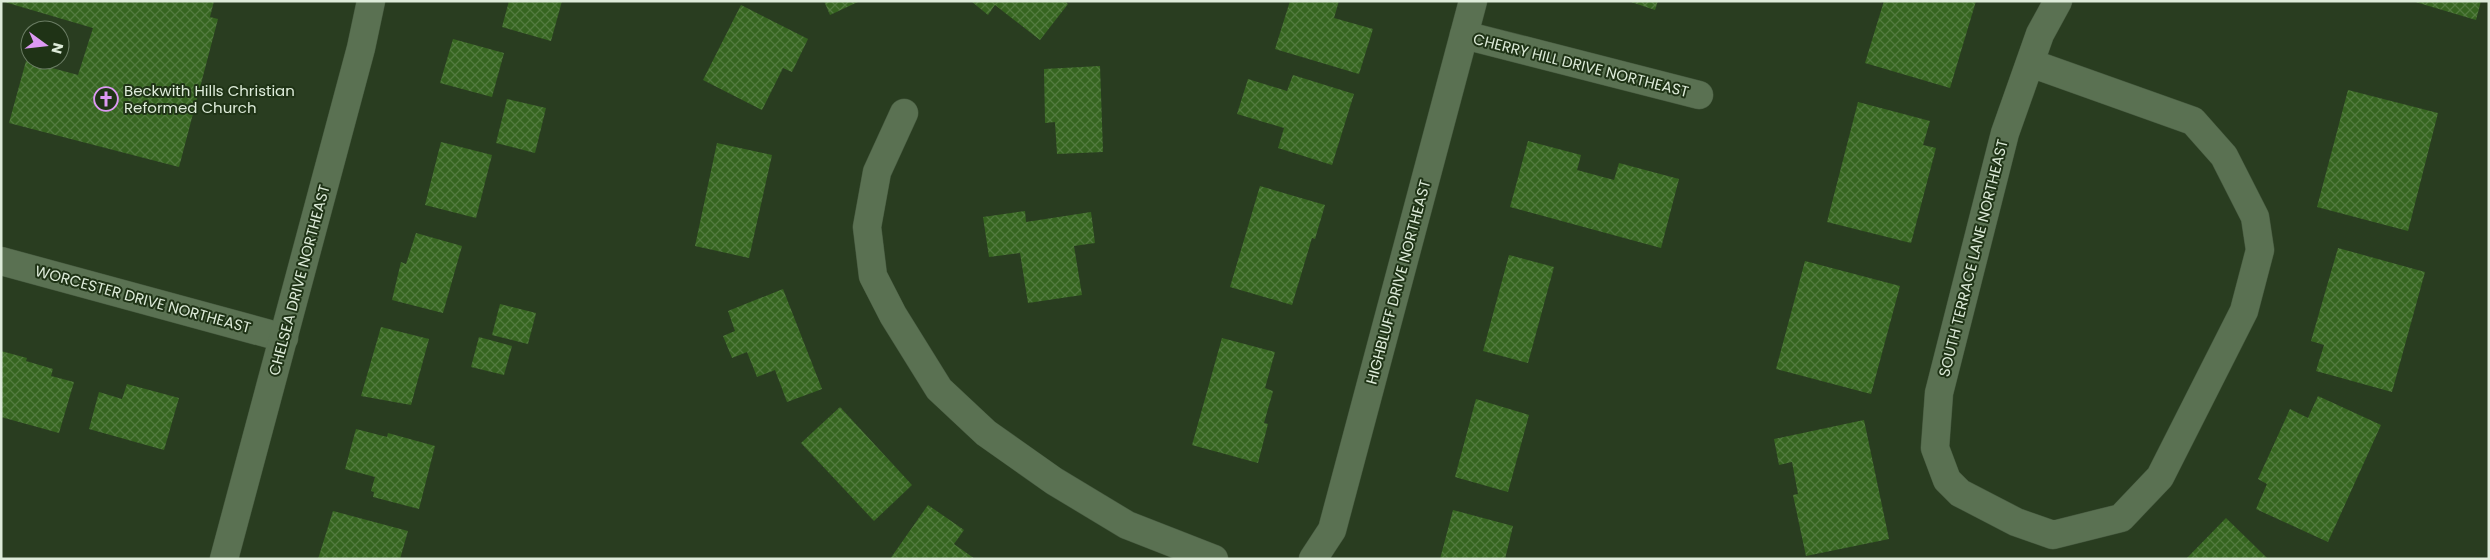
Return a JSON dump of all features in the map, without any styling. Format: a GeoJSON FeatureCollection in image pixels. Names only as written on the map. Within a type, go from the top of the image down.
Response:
{"type":"FeatureCollection","features":[{"type":"Feature","properties":{"kind":"street","name":"CHELSEA DRIVE NORTHEAST"},"geometry":{"type":"LineString","coordinates":[[224,559],[361,48],[371,1]]}},
{"type":"Feature","properties":{"kind":"street","name":"HIGHBLUFF DRIVE NORTHEAST"},"geometry":{"type":"LineString","coordinates":[[1313,559],[1332,530],[1473,1]]}},
{"type":"Feature","properties":{"kind":"street","name":"SOUTH TERRACE LANE NORTHEAST"},"geometry":{"type":"LineString","coordinates":[[2030,63],[2193,121],[2224,156],[2255,217],[2260,250],[2244,311],[2160,477],[2120,518],[2053,535],[2016,522],[1960,493],[1947,480],[1936,448],[1939,393],[2005,133],[2040,34],[2058,1]]}},
{"type":"Feature","properties":{"kind":"street","name":"CHERRY HILL DRIVE NORTHEAST"},"geometry":{"type":"LineString","coordinates":[[1464,35],[1699,95]]}},
{"type":"Feature","properties":{"kind":"street"},"geometry":{"type":"LineString","coordinates":[[904,113],[876,172],[867,227],[868,237],[873,276],[893,315],[939,389],[986,433],[1054,481],[1127,525],[1214,559]]}},
{"type":"Feature","properties":{"kind":"street","name":"WORCESTER DRIVE NORTHEAST"},"geometry":{"type":"LineString","coordinates":[[1,261],[284,338]]}},
{"type":"Feature","properties":{"kind":"building","name":"Beckwith Hills Christian Reformed Church"},"geometry":{"type":"Polygon","coordinates":[[[1,1],[214,1],[210,17],[218,19],[179,167],[9,123],[24,70],[59,70],[78,75],[93,28],[1,1]]]}},
{"type":"Feature","properties":{"kind":"building"},"geometry":{"type":"Polygon","coordinates":[[[509,1],[562,1],[551,41],[502,27],[509,1]]]}},
{"type":"Feature","properties":{"kind":"building"},"geometry":{"type":"Polygon","coordinates":[[[824,1],[860,1],[830,15],[824,1]]]}},
{"type":"Feature","properties":{"kind":"building"},"geometry":{"type":"Polygon","coordinates":[[[971,1],[1065,1],[1068,4],[1040,40],[995,5],[988,15],[971,1]]]}},
{"type":"Feature","properties":{"kind":"building"},"geometry":{"type":"Polygon","coordinates":[[[1290,1],[1339,1],[1334,18],[1373,29],[1359,74],[1275,49],[1290,1]]]}},
{"type":"Feature","properties":{"kind":"building"},"geometry":{"type":"Polygon","coordinates":[[[1628,1],[1658,1],[1655,10],[1628,1]]]}},
{"type":"Feature","properties":{"kind":"building"},"geometry":{"type":"Polygon","coordinates":[[[1884,1],[1976,1],[1950,88],[1865,63],[1884,1]]]}},
{"type":"Feature","properties":{"kind":"building"},"geometry":{"type":"Polygon","coordinates":[[[2412,1],[2481,1],[2476,20],[2412,1]]]}},
{"type":"Feature","properties":{"kind":"building"},"geometry":{"type":"Polygon","coordinates":[[[741,5],[808,39],[792,72],[783,68],[762,110],[703,80],[741,5]]]}},
{"type":"Feature","properties":{"kind":"building"},"geometry":{"type":"Polygon","coordinates":[[[453,39],[504,53],[492,97],[440,83],[453,39]]]}},
{"type":"Feature","properties":{"kind":"building"},"geometry":{"type":"Polygon","coordinates":[[[1100,66],[1103,152],[1057,154],[1055,122],[1045,123],[1044,69],[1100,66]]]}},
{"type":"Feature","properties":{"kind":"building"},"geometry":{"type":"Polygon","coordinates":[[[1293,75],[1354,94],[1332,165],[1278,148],[1284,128],[1237,114],[1248,79],[1287,91],[1293,75]]]}},
{"type":"Feature","properties":{"kind":"building"},"geometry":{"type":"Polygon","coordinates":[[[2348,90],[2438,113],[2408,231],[2317,207],[2348,90]]]}},
{"type":"Feature","properties":{"kind":"building"},"geometry":{"type":"Polygon","coordinates":[[[507,99],[546,108],[535,153],[496,143],[507,99]]]}},
{"type":"Feature","properties":{"kind":"building"},"geometry":{"type":"Polygon","coordinates":[[[1858,102],[1930,121],[1923,145],[1936,148],[1911,243],[1827,222],[1858,102]]]}},
{"type":"Feature","properties":{"kind":"building"},"geometry":{"type":"Polygon","coordinates":[[[1528,141],[1581,155],[1577,170],[1614,180],[1619,163],[1679,179],[1661,248],[1510,207],[1528,141]]]}},
{"type":"Feature","properties":{"kind":"building"},"geometry":{"type":"Polygon","coordinates":[[[441,142],[492,155],[476,218],[425,205],[441,142]]]}},
{"type":"Feature","properties":{"kind":"building"},"geometry":{"type":"Polygon","coordinates":[[[717,143],[772,155],[749,258],[695,246],[717,143]]]}},
{"type":"Feature","properties":{"kind":"building"},"geometry":{"type":"Polygon","coordinates":[[[1260,186],[1325,205],[1315,239],[1312,238],[1292,305],[1230,287],[1260,186]]]}},
{"type":"Feature","properties":{"kind":"building"},"geometry":{"type":"Polygon","coordinates":[[[1025,211],[1026,222],[1091,212],[1095,243],[1074,246],[1082,295],[1028,303],[1020,253],[989,257],[983,217],[1025,211]]]}},
{"type":"Feature","properties":{"kind":"building"},"geometry":{"type":"Polygon","coordinates":[[[416,233],[462,246],[443,313],[392,300],[401,262],[406,264],[416,233]]]}},
{"type":"Feature","properties":{"kind":"building"},"geometry":{"type":"Polygon","coordinates":[[[2338,248],[2425,272],[2392,392],[2316,371],[2324,345],[2311,341],[2338,248]]]}},
{"type":"Feature","properties":{"kind":"building"},"geometry":{"type":"Polygon","coordinates":[[[1509,255],[1554,267],[1528,363],[1483,351],[1509,255]]]}},
{"type":"Feature","properties":{"kind":"building"},"geometry":{"type":"Polygon","coordinates":[[[1805,261],[1900,286],[1871,394],[1776,369],[1805,261]]]}},
{"type":"Feature","properties":{"kind":"building"},"geometry":{"type":"Polygon","coordinates":[[[783,289],[822,389],[787,402],[775,370],[757,377],[747,352],[732,358],[723,336],[735,331],[728,311],[783,289]]]}},
{"type":"Feature","properties":{"kind":"building"},"geometry":{"type":"Polygon","coordinates":[[[500,304],[536,313],[528,344],[492,335],[500,304]]]}},
{"type":"Feature","properties":{"kind":"building"},"geometry":{"type":"Polygon","coordinates":[[[381,327],[429,339],[411,405],[361,396],[381,327]]]}},
{"type":"Feature","properties":{"kind":"building"},"geometry":{"type":"Polygon","coordinates":[[[479,337],[512,346],[504,375],[471,367],[479,337]]]}},
{"type":"Feature","properties":{"kind":"building"},"geometry":{"type":"Polygon","coordinates":[[[1222,338],[1275,352],[1265,388],[1273,391],[1264,423],[1268,424],[1258,463],[1192,445],[1222,338]]]}},
{"type":"Feature","properties":{"kind":"building"},"geometry":{"type":"Polygon","coordinates":[[[1,351],[27,358],[26,361],[53,369],[51,376],[74,382],[59,433],[1,417],[1,351]]]}},
{"type":"Feature","properties":{"kind":"building"},"geometry":{"type":"Polygon","coordinates":[[[127,384],[179,398],[164,450],[89,429],[99,392],[122,399],[127,384]]]}},
{"type":"Feature","properties":{"kind":"building"},"geometry":{"type":"Polygon","coordinates":[[[2318,396],[2381,425],[2328,542],[2256,509],[2267,484],[2258,479],[2290,409],[2308,418],[2318,396]]]}},
{"type":"Feature","properties":{"kind":"building"},"geometry":{"type":"Polygon","coordinates":[[[1476,399],[1529,415],[1508,492],[1455,477],[1476,399]]]}},
{"type":"Feature","properties":{"kind":"building"},"geometry":{"type":"Polygon","coordinates":[[[840,407],[912,485],[874,521],[801,443],[840,407]]]}},
{"type":"Feature","properties":{"kind":"building"},"geometry":{"type":"Polygon","coordinates":[[[1864,420],[1889,539],[1806,556],[1793,495],[1798,494],[1792,462],[1779,465],[1774,439],[1864,420]]]}},
{"type":"Feature","properties":{"kind":"building"},"geometry":{"type":"Polygon","coordinates":[[[356,429],[387,437],[388,433],[435,446],[419,509],[373,497],[374,492],[371,491],[375,477],[345,469],[356,429]]]}},
{"type":"Feature","properties":{"kind":"building"},"geometry":{"type":"Polygon","coordinates":[[[928,505],[964,530],[954,544],[975,559],[890,559],[928,505]]]}},
{"type":"Feature","properties":{"kind":"building"},"geometry":{"type":"Polygon","coordinates":[[[1453,510],[1513,526],[1505,559],[1440,559],[1453,510]]]}},
{"type":"Feature","properties":{"kind":"building"},"geometry":{"type":"Polygon","coordinates":[[[333,511],[408,531],[400,559],[318,559],[333,511]]]}},
{"type":"Feature","properties":{"kind":"building"},"geometry":{"type":"Polygon","coordinates":[[[2226,518],[2268,559],[2186,559],[2226,518]]]}},
{"type":"Feature","properties":{"kind":"place","name":"Beckwith Hills Christian Reformed Church"},"geometry":{"type":"Point","coordinates":[106,99]}}]}
